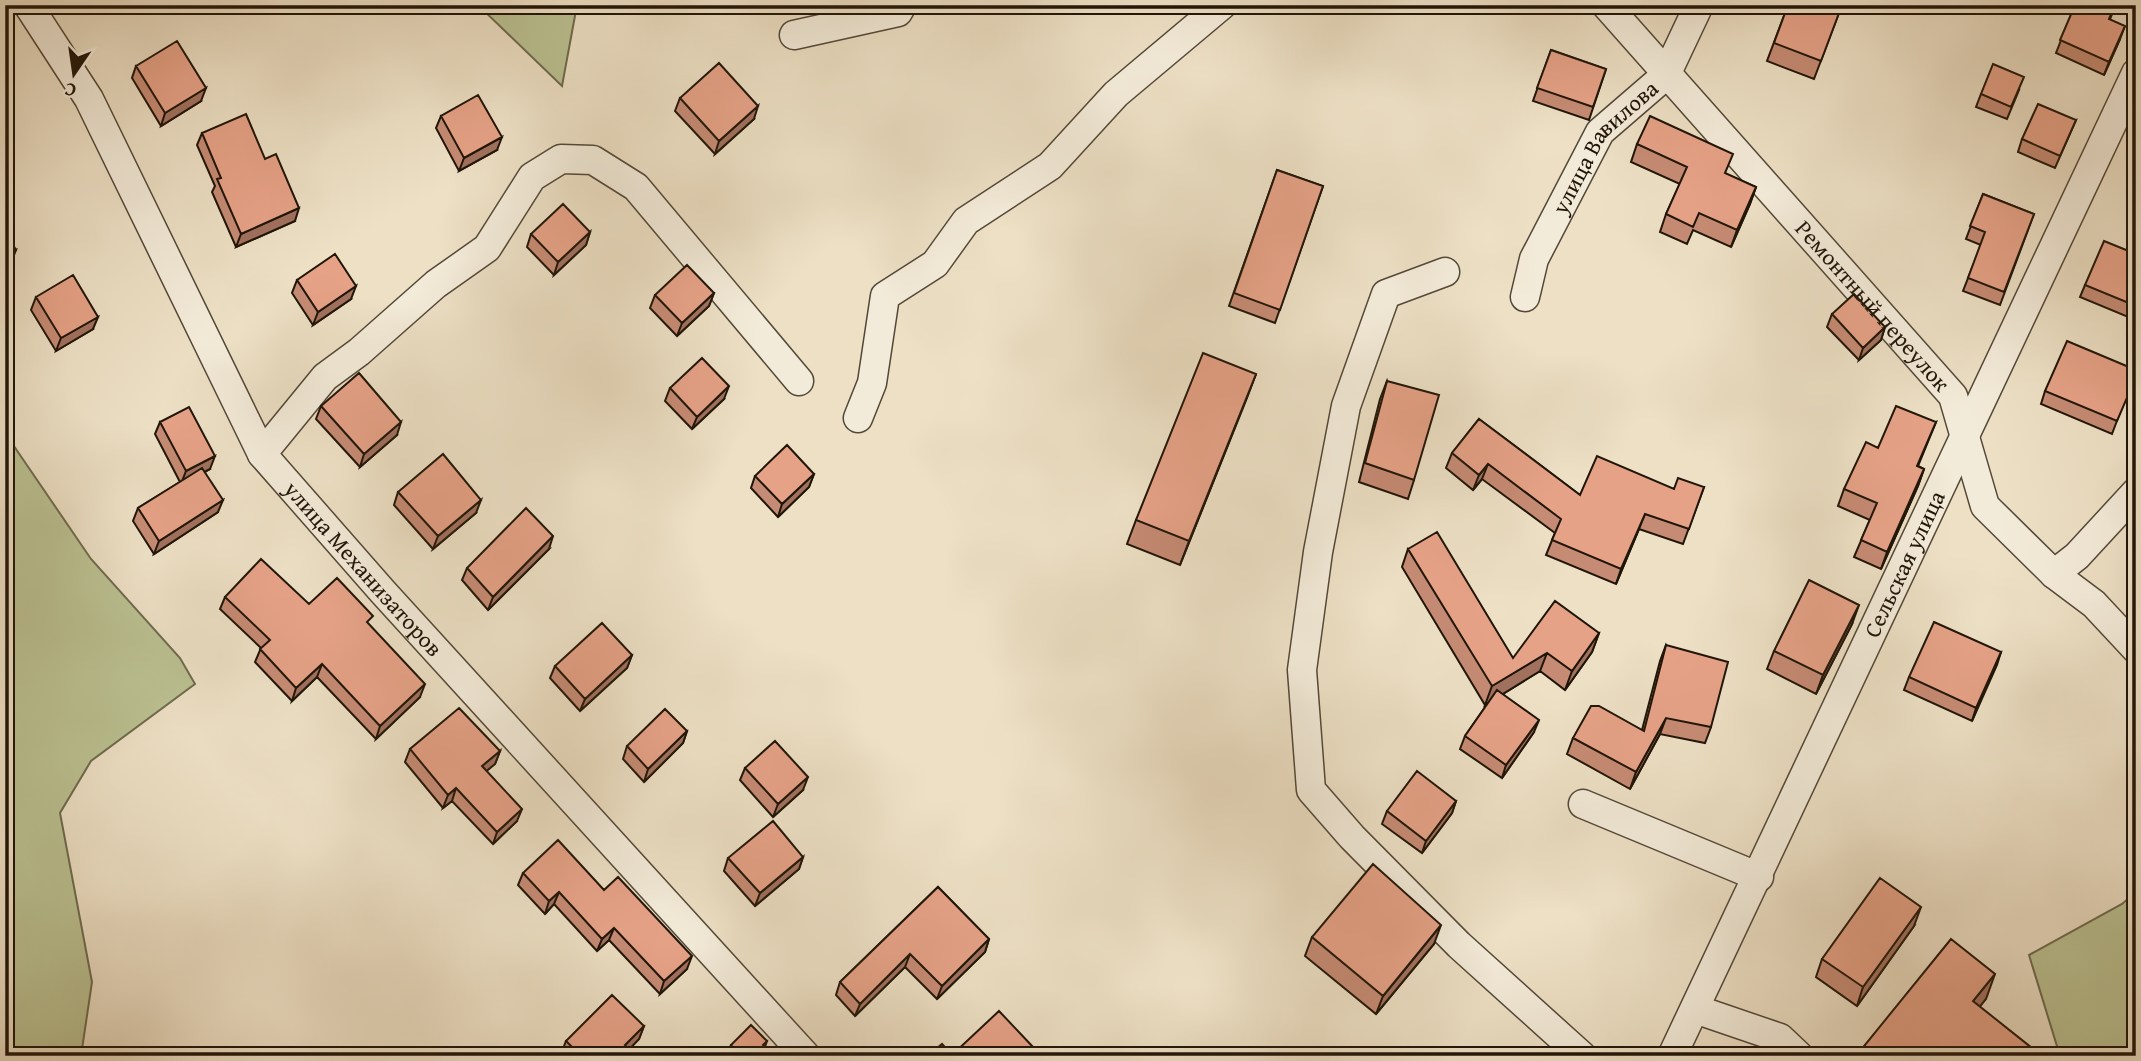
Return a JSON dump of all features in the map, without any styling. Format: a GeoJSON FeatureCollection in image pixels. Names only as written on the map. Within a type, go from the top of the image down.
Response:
{"type":"FeatureCollection","features":[{"type":"Feature","properties":{"kind":"street","name":"улица Механизаторов"},"geometry":{"type":"LineString","coordinates":[[28,5],[89,99],[262,454],[806,1056]]}},
{"type":"Feature","properties":{"kind":"street"},"geometry":{"type":"LineString","coordinates":[[794,35],[898,12],[902,5]]}},
{"type":"Feature","properties":{"kind":"street"},"geometry":{"type":"LineString","coordinates":[[858,418],[872,383],[885,296],[934,264],[966,221],[1050,166],[1116,94],[1222,5]]}},
{"type":"Feature","properties":{"kind":"street","name":"Ремонтный переулок"},"geometry":{"type":"LineString","coordinates":[[1606,5],[1953,396],[1985,506],[2054,574],[2094,604],[2136,649]]}},
{"type":"Feature","properties":{"kind":"street","name":"улица Вавилова"},"geometry":{"type":"LineString","coordinates":[[1525,297],[1534,259],[1600,132],[1667,75],[1699,5]]}},
{"type":"Feature","properties":{"kind":"street","name":"Сельская улица"},"geometry":{"type":"LineString","coordinates":[[1672,1056],[1759,877],[2136,73]]}},
{"type":"Feature","properties":{"kind":"street"},"geometry":{"type":"LineString","coordinates":[[262,454],[325,377],[359,352],[436,284],[486,248],[532,177],[561,159],[593,160],[636,187],[799,381]]}},
{"type":"Feature","properties":{"kind":"street"},"geometry":{"type":"LineString","coordinates":[[1445,272],[1385,294],[1346,406],[1318,552],[1303,670],[1311,790],[1352,837],[1459,945],[1582,1056]]}},
{"type":"Feature","properties":{"kind":"street"},"geometry":{"type":"LineString","coordinates":[[2054,574],[2077,556],[2136,492]]}},
{"type":"Feature","properties":{"kind":"street"},"geometry":{"type":"LineString","coordinates":[[1583,804],[1759,877]]}},
{"type":"Feature","properties":{"kind":"street"},"geometry":{"type":"LineString","coordinates":[[1695,1009],[1780,1038],[1799,1056]]}},
{"type":"Feature","properties":{"kind":"green space"},"geometry":{"type":"Polygon","coordinates":[[[478,5],[577,5],[562,86],[478,5]]]}},
{"type":"Feature","properties":{"kind":"green space"},"geometry":{"type":"Polygon","coordinates":[[[5,433],[91,559],[180,658],[195,684],[91,761],[60,813],[92,982],[81,1056],[5,1056],[5,433]]]}},
{"type":"Feature","properties":{"kind":"green space"},"geometry":{"type":"Polygon","coordinates":[[[2136,892],[2136,1023],[2130,1031],[2136,1034],[2136,1056],[2060,1056],[2029,955],[2122,904],[2136,892]]]}},
{"type":"Feature","properties":{"kind":"building"},"geometry":{"type":"Polygon","coordinates":[[[1788,5],[1842,5],[1821,61],[1774,43],[1788,5]]]}},
{"type":"Feature","properties":{"kind":"building"},"geometry":{"type":"Polygon","coordinates":[[[2075,5],[2115,5],[2109,19],[2125,26],[2109,62],[2060,40],[2075,5]]]}},
{"type":"Feature","properties":{"kind":"building"},"geometry":{"type":"Polygon","coordinates":[[[177,41],[206,88],[165,113],[136,66],[177,41]]]}},
{"type":"Feature","properties":{"kind":"building"},"geometry":{"type":"Polygon","coordinates":[[[1551,50],[1606,69],[1593,107],[1537,88],[1551,50]]]}},
{"type":"Feature","properties":{"kind":"building"},"geometry":{"type":"Polygon","coordinates":[[[719,63],[758,106],[719,141],[680,98],[719,63]]]}},
{"type":"Feature","properties":{"kind":"building"},"geometry":{"type":"Polygon","coordinates":[[[1993,64],[2024,77],[2011,107],[1981,94],[1993,64]]]}},
{"type":"Feature","properties":{"kind":"building"},"geometry":{"type":"Polygon","coordinates":[[[478,95],[502,137],[464,158],[441,116],[478,95]]]}},
{"type":"Feature","properties":{"kind":"building"},"geometry":{"type":"Polygon","coordinates":[[[2038,104],[2076,120],[2060,156],[2022,139],[2038,104]]]}},
{"type":"Feature","properties":{"kind":"building"},"geometry":{"type":"Polygon","coordinates":[[[246,114],[265,159],[276,154],[299,208],[241,234],[217,179],[221,178],[202,133],[246,114]]]}},
{"type":"Feature","properties":{"kind":"building"},"geometry":{"type":"Polygon","coordinates":[[[1650,116],[1733,154],[1725,173],[1756,187],[1737,230],[1699,213],[1693,227],[1666,214],[1687,167],[1637,144],[1650,116]]]}},
{"type":"Feature","properties":{"kind":"building"},"geometry":{"type":"Polygon","coordinates":[[[1277,170],[1323,186],[1280,310],[1234,293],[1277,170]]]}},
{"type":"Feature","properties":{"kind":"building"},"geometry":{"type":"Polygon","coordinates":[[[1983,194],[2034,214],[2004,292],[1968,278],[1985,232],[1970,226],[1983,194]]]}},
{"type":"Feature","properties":{"kind":"building"},"geometry":{"type":"Polygon","coordinates":[[[563,204],[590,232],[558,262],[531,234],[563,204]]]}},
{"type":"Feature","properties":{"kind":"building"},"geometry":{"type":"Polygon","coordinates":[[[5,232],[16,250],[5,256],[5,232]]]}},
{"type":"Feature","properties":{"kind":"building"},"geometry":{"type":"Polygon","coordinates":[[[2104,241],[2136,254],[2136,306],[2085,285],[2104,241]]]}},
{"type":"Feature","properties":{"kind":"building"},"geometry":{"type":"Polygon","coordinates":[[[335,254],[356,286],[318,312],[297,280],[335,254]]]}},
{"type":"Feature","properties":{"kind":"building"},"geometry":{"type":"Polygon","coordinates":[[[687,265],[714,293],[682,323],[655,295],[687,265]]]}},
{"type":"Feature","properties":{"kind":"building"},"geometry":{"type":"Polygon","coordinates":[[[73,275],[98,317],[61,338],[36,297],[73,275]]]}},
{"type":"Feature","properties":{"kind":"building"},"geometry":{"type":"Polygon","coordinates":[[[1854,294],[1885,327],[1863,348],[1832,314],[1854,294]]]}},
{"type":"Feature","properties":{"kind":"building"},"geometry":{"type":"Polygon","coordinates":[[[2067,341],[2136,370],[2136,377],[2117,421],[2045,391],[2067,341]]]}},
{"type":"Feature","properties":{"kind":"building"},"geometry":{"type":"Polygon","coordinates":[[[1203,353],[1256,374],[1189,541],[1136,520],[1203,353]]]}},
{"type":"Feature","properties":{"kind":"building"},"geometry":{"type":"Polygon","coordinates":[[[702,358],[729,386],[697,417],[670,388],[702,358]]]}},
{"type":"Feature","properties":{"kind":"building"},"geometry":{"type":"Polygon","coordinates":[[[359,373],[401,422],[364,454],[321,406],[359,373]]]}},
{"type":"Feature","properties":{"kind":"building"},"geometry":{"type":"Polygon","coordinates":[[[1387,381],[1439,395],[1414,480],[1365,463],[1387,381]]]}},
{"type":"Feature","properties":{"kind":"building"},"geometry":{"type":"Polygon","coordinates":[[[1896,406],[1936,422],[1917,466],[1924,469],[1887,552],[1861,540],[1877,503],[1844,489],[1866,442],[1878,448],[1896,406]]]}},
{"type":"Feature","properties":{"kind":"building"},"geometry":{"type":"Polygon","coordinates":[[[189,407],[215,456],[186,471],[160,422],[189,407]]]}},
{"type":"Feature","properties":{"kind":"building"},"geometry":{"type":"Polygon","coordinates":[[[1479,419],[1580,495],[1597,456],[1674,489],[1678,478],[1704,487],[1689,529],[1645,514],[1621,569],[1552,540],[1561,519],[1488,464],[1479,475],[1452,453],[1479,419]]]}},
{"type":"Feature","properties":{"kind":"building"},"geometry":{"type":"Polygon","coordinates":[[[787,445],[814,474],[782,504],[755,476],[787,445]]]}},
{"type":"Feature","properties":{"kind":"building"},"geometry":{"type":"Polygon","coordinates":[[[443,454],[481,500],[438,536],[398,492],[443,454]]]}},
{"type":"Feature","properties":{"kind":"building"},"geometry":{"type":"Polygon","coordinates":[[[202,468],[223,500],[159,541],[138,508],[202,468]]]}},
{"type":"Feature","properties":{"kind":"building"},"geometry":{"type":"Polygon","coordinates":[[[526,508],[553,536],[493,597],[467,568],[526,508]]]}},
{"type":"Feature","properties":{"kind":"building"},"geometry":{"type":"Polygon","coordinates":[[[1437,532],[1513,658],[1555,601],[1599,633],[1572,671],[1547,653],[1492,686],[1408,549],[1437,532]]]}},
{"type":"Feature","properties":{"kind":"building"},"geometry":{"type":"Polygon","coordinates":[[[261,559],[309,604],[337,578],[373,616],[367,622],[425,684],[380,726],[322,664],[296,688],[260,649],[270,640],[225,597],[261,559]]]}},
{"type":"Feature","properties":{"kind":"building"},"geometry":{"type":"Polygon","coordinates":[[[1809,580],[1859,605],[1823,675],[1774,651],[1809,580]]]}},
{"type":"Feature","properties":{"kind":"building"},"geometry":{"type":"Polygon","coordinates":[[[1934,622],[2001,652],[1976,708],[1909,677],[1934,622]]]}},
{"type":"Feature","properties":{"kind":"building"},"geometry":{"type":"Polygon","coordinates":[[[602,623],[632,655],[585,699],[555,666],[602,623]]]}},
{"type":"Feature","properties":{"kind":"building"},"geometry":{"type":"Polygon","coordinates":[[[1666,645],[1728,662],[1711,727],[1666,718],[1636,772],[1573,738],[1591,706],[1599,706],[1644,731],[1666,645]]]}},
{"type":"Feature","properties":{"kind":"building"},"geometry":{"type":"Polygon","coordinates":[[[1497,690],[1539,720],[1506,765],[1465,736],[1497,690]]]}},
{"type":"Feature","properties":{"kind":"building"},"geometry":{"type":"Polygon","coordinates":[[[459,708],[500,751],[482,766],[522,809],[497,832],[456,788],[448,795],[410,749],[459,708]]]}},
{"type":"Feature","properties":{"kind":"building"},"geometry":{"type":"Polygon","coordinates":[[[665,709],[687,731],[648,769],[627,746],[665,709]]]}},
{"type":"Feature","properties":{"kind":"building"},"geometry":{"type":"Polygon","coordinates":[[[775,741],[808,777],[778,804],[745,768],[775,741]]]}},
{"type":"Feature","properties":{"kind":"building"},"geometry":{"type":"Polygon","coordinates":[[[1417,771],[1456,801],[1426,841],[1387,811],[1417,771]]]}},
{"type":"Feature","properties":{"kind":"building"},"geometry":{"type":"Polygon","coordinates":[[[773,821],[803,857],[760,893],[728,858],[773,821]]]}},
{"type":"Feature","properties":{"kind":"building"},"geometry":{"type":"Polygon","coordinates":[[[558,840],[604,890],[618,877],[692,956],[664,981],[614,928],[602,939],[559,892],[549,901],[523,873],[558,840]]]}},
{"type":"Feature","properties":{"kind":"building"},"geometry":{"type":"Polygon","coordinates":[[[1373,864],[1441,925],[1383,996],[1312,937],[1373,864]]]}},
{"type":"Feature","properties":{"kind":"building"},"geometry":{"type":"Polygon","coordinates":[[[1880,878],[1921,907],[1863,987],[1822,959],[1880,878]]]}},
{"type":"Feature","properties":{"kind":"building"},"geometry":{"type":"Polygon","coordinates":[[[938,887],[989,939],[942,986],[910,954],[860,1004],[840,982],[938,887]]]}},
{"type":"Feature","properties":{"kind":"building"},"geometry":{"type":"Polygon","coordinates":[[[1951,939],[1995,974],[1973,1001],[2042,1056],[1856,1056],[1951,939]]]}},
{"type":"Feature","properties":{"kind":"building"},"geometry":{"type":"Polygon","coordinates":[[[612,995],[644,1026],[625,1045],[635,1056],[581,1056],[566,1041],[612,995]]]}},
{"type":"Feature","properties":{"kind":"building"},"geometry":{"type":"Polygon","coordinates":[[[999,1011],[1033,1047],[1022,1056],[928,1056],[942,1044],[952,1055],[999,1011]]]}},
{"type":"Feature","properties":{"kind":"building"},"geometry":{"type":"Polygon","coordinates":[[[751,1025],[767,1041],[763,1045],[775,1056],[741,1056],[731,1045],[751,1025]]]}}]}
